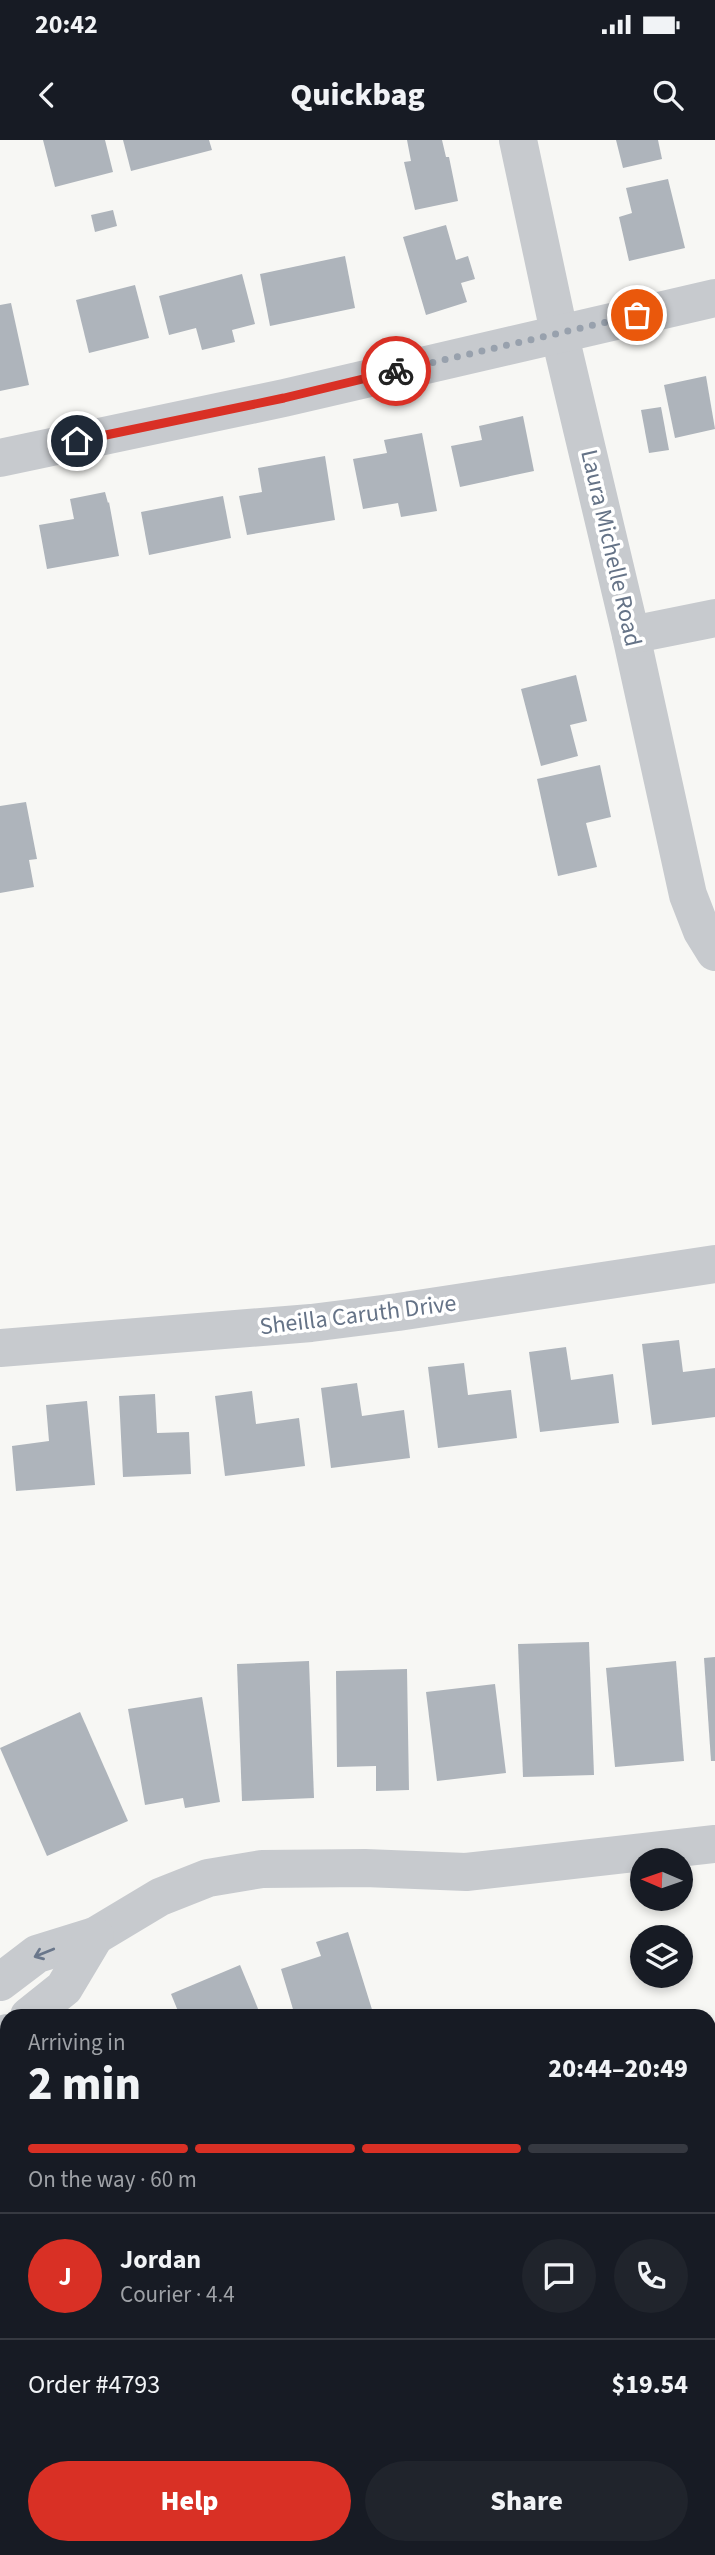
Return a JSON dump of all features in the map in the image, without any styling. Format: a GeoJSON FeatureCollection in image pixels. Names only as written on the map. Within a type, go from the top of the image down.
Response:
{"type":"FeatureCollection","features":[{"type":"Feature","properties":{"kind":"street","name":"Laura Michelle Road"},"geometry":{"type":"LineString","coordinates":[[518,140],[559,332],[631,635],[688,895],[702,931],[715,952]]}},
{"type":"Feature","properties":{"kind":"street"},"geometry":{"type":"LineString","coordinates":[[0,458],[284,398],[559,332],[715,298]]}},
{"type":"Feature","properties":{"kind":"street"},"geometry":{"type":"LineString","coordinates":[[631,635],[715,618]]}},
{"type":"Feature","properties":{"kind":"street","name":"Sheilla Caruth Drive"},"geometry":{"type":"LineString","coordinates":[[0,1348],[311,1323],[715,1264]]}},
{"type":"Feature","properties":{"kind":"street"},"geometry":{"type":"LineString","coordinates":[[0,1982],[37,1954],[95,1936],[172,1892],[208,1878],[262,1869],[466,1871],[715,1844]]}},
{"type":"Feature","properties":{"kind":"street"},"geometry":{"type":"LineString","coordinates":[[38,2009],[64,1988],[95,1936]]}},
{"type":"Feature","properties":{"kind":"building"},"geometry":{"type":"Polygon","coordinates":[[[43,140],[105,140],[113,172],[55,187],[43,140]]]}},
{"type":"Feature","properties":{"kind":"building"},"geometry":{"type":"Polygon","coordinates":[[[123,140],[209,140],[212,150],[131,171],[123,140]]]}},
{"type":"Feature","properties":{"kind":"building"},"geometry":{"type":"Polygon","coordinates":[[[407,140],[442,140],[446,157],[449,157],[458,201],[415,210],[404,162],[411,161],[407,140]]]}},
{"type":"Feature","properties":{"kind":"building"},"geometry":{"type":"Polygon","coordinates":[[[616,140],[658,140],[662,159],[623,168],[616,140]]]}},
{"type":"Feature","properties":{"kind":"building"},"geometry":{"type":"Polygon","coordinates":[[[668,179],[685,248],[629,261],[619,217],[632,213],[626,188],[668,179]]]}},
{"type":"Feature","properties":{"kind":"building"},"geometry":{"type":"Polygon","coordinates":[[[113,210],[117,226],[95,232],[91,215],[113,210]]]}},
{"type":"Feature","properties":{"kind":"building"},"geometry":{"type":"Polygon","coordinates":[[[446,225],[456,260],[468,256],[475,279],[461,283],[467,302],[426,315],[403,237],[446,225]]]}},
{"type":"Feature","properties":{"kind":"building"},"geometry":{"type":"Polygon","coordinates":[[[345,256],[355,308],[270,326],[260,274],[345,256]]]}},
{"type":"Feature","properties":{"kind":"building"},"geometry":{"type":"Polygon","coordinates":[[[242,274],[255,324],[232,330],[235,342],[202,350],[196,328],[169,335],[159,296],[242,274]]]}},
{"type":"Feature","properties":{"kind":"building"},"geometry":{"type":"Polygon","coordinates":[[[135,285],[149,338],[89,353],[76,300],[135,285]]]}},
{"type":"Feature","properties":{"kind":"building"},"geometry":{"type":"Polygon","coordinates":[[[11,303],[29,385],[0,391],[0,305],[11,303]]]}},
{"type":"Feature","properties":{"kind":"building"},"geometry":{"type":"Polygon","coordinates":[[[706,376],[715,429],[675,438],[664,385],[706,376]]]}},
{"type":"Feature","properties":{"kind":"building"},"geometry":{"type":"Polygon","coordinates":[[[661,407],[669,450],[649,453],[641,410],[661,407]]]}},
{"type":"Feature","properties":{"kind":"building"},"geometry":{"type":"Polygon","coordinates":[[[523,416],[534,471],[460,487],[451,446],[482,440],[479,426],[523,416]]]}},
{"type":"Feature","properties":{"kind":"building"},"geometry":{"type":"Polygon","coordinates":[[[422,433],[437,511],[401,517],[398,503],[363,509],[353,459],[387,453],[384,440],[422,433]]]}},
{"type":"Feature","properties":{"kind":"building"},"geometry":{"type":"Polygon","coordinates":[[[325,456],[335,520],[247,535],[239,496],[262,492],[258,468],[325,456]]]}},
{"type":"Feature","properties":{"kind":"building"},"geometry":{"type":"Polygon","coordinates":[[[105,492],[119,556],[47,569],[39,525],[74,519],[70,499],[105,492]]]}},
{"type":"Feature","properties":{"kind":"building"},"geometry":{"type":"Polygon","coordinates":[[[223,496],[231,538],[149,555],[141,512],[223,496]]]}},
{"type":"Feature","properties":{"kind":"building"},"geometry":{"type":"Polygon","coordinates":[[[576,675],[587,721],[570,725],[578,756],[541,766],[521,689],[576,675]]]}},
{"type":"Feature","properties":{"kind":"building"},"geometry":{"type":"Polygon","coordinates":[[[600,765],[611,817],[586,823],[597,867],[558,876],[537,779],[600,765]]]}},
{"type":"Feature","properties":{"kind":"building"},"geometry":{"type":"Polygon","coordinates":[[[26,802],[37,859],[29,860],[34,887],[0,893],[0,806],[26,802]]]}},
{"type":"Feature","properties":{"kind":"building"},"geometry":{"type":"Polygon","coordinates":[[[679,1340],[683,1372],[715,1368],[715,1417],[652,1425],[642,1344],[679,1340]]]}},
{"type":"Feature","properties":{"kind":"building"},"geometry":{"type":"Polygon","coordinates":[[[566,1347],[571,1380],[613,1374],[619,1423],[540,1432],[529,1352],[566,1347]]]}},
{"type":"Feature","properties":{"kind":"building"},"geometry":{"type":"Polygon","coordinates":[[[464,1363],[468,1395],[511,1390],[517,1438],[438,1448],[428,1367],[464,1363]]]}},
{"type":"Feature","properties":{"kind":"building"},"geometry":{"type":"Polygon","coordinates":[[[357,1383],[362,1416],[404,1410],[410,1458],[331,1468],[321,1388],[357,1383]]]}},
{"type":"Feature","properties":{"kind":"building"},"geometry":{"type":"Polygon","coordinates":[[[252,1391],[256,1424],[299,1418],[305,1466],[225,1476],[215,1396],[252,1391]]]}},
{"type":"Feature","properties":{"kind":"building"},"geometry":{"type":"Polygon","coordinates":[[[155,1394],[157,1433],[189,1432],[191,1474],[123,1477],[119,1396],[155,1394]]]}},
{"type":"Feature","properties":{"kind":"building"},"geometry":{"type":"Polygon","coordinates":[[[87,1401],[95,1485],[16,1491],[12,1446],[49,1441],[46,1405],[87,1401]]]}},
{"type":"Feature","properties":{"kind":"building"},"geometry":{"type":"Polygon","coordinates":[[[589,1642],[594,1775],[523,1777],[518,1644],[589,1642]]]}},
{"type":"Feature","properties":{"kind":"building"},"geometry":{"type":"Polygon","coordinates":[[[715,1657],[715,1761],[711,1761],[704,1658],[715,1657]]]}},
{"type":"Feature","properties":{"kind":"building"},"geometry":{"type":"Polygon","coordinates":[[[309,1661],[314,1798],[242,1801],[237,1664],[309,1661]]]}},
{"type":"Feature","properties":{"kind":"building"},"geometry":{"type":"Polygon","coordinates":[[[676,1661],[684,1761],[615,1767],[606,1668],[676,1661]]]}},
{"type":"Feature","properties":{"kind":"building"},"geometry":{"type":"Polygon","coordinates":[[[407,1669],[409,1790],[376,1791],[376,1766],[337,1767],[336,1671],[407,1669]]]}},
{"type":"Feature","properties":{"kind":"building"},"geometry":{"type":"Polygon","coordinates":[[[495,1684],[506,1773],[437,1781],[426,1692],[495,1684]]]}},
{"type":"Feature","properties":{"kind":"building"},"geometry":{"type":"Polygon","coordinates":[[[202,1697],[220,1802],[185,1808],[183,1798],[145,1805],[128,1709],[202,1697]]]}},
{"type":"Feature","properties":{"kind":"building"},"geometry":{"type":"Polygon","coordinates":[[[80,1712],[128,1821],[47,1856],[0,1748],[80,1712]]]}},
{"type":"Feature","properties":{"kind":"building"},"geometry":{"type":"Polygon","coordinates":[[[348,1932],[372,2009],[293,2009],[281,1969],[321,1956],[316,1942],[348,1932]]]}},
{"type":"Feature","properties":{"kind":"building"},"geometry":{"type":"Polygon","coordinates":[[[240,1965],[258,2009],[177,2009],[171,1994],[240,1965]]]}},
{"type":"Feature","properties":{"kind":"way so far"},"geometry":{"type":"LineString","coordinates":[[396,371],[637,315]]}},
{"type":"Feature","properties":{"kind":"route"},"geometry":{"type":"LineString","coordinates":[[77,441],[284,398],[396,371]]}}]}
